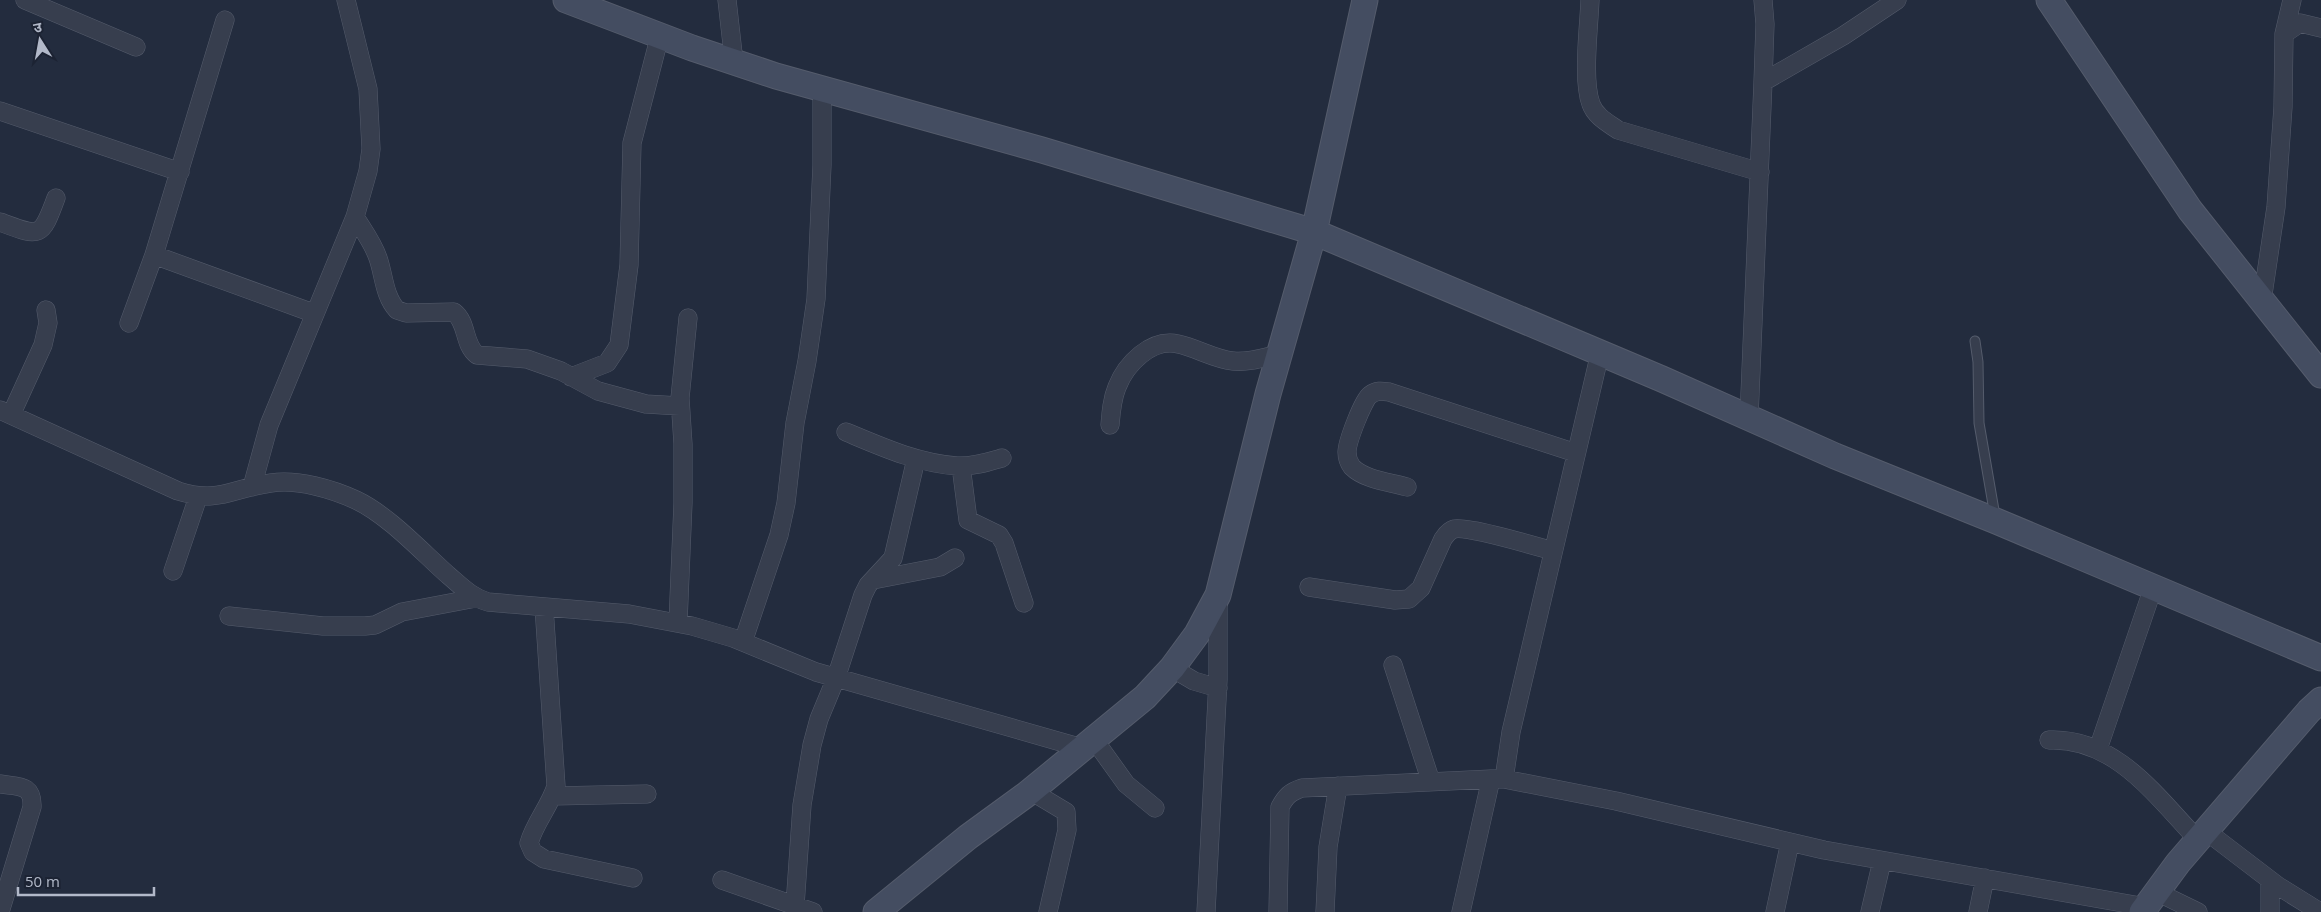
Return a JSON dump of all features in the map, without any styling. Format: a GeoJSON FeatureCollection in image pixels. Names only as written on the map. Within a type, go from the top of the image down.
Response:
{"type":"FeatureCollection","features":[{"type":"Feature","properties":{"kind":"main road"},"geometry":{"type":"LineString","coordinates":[[566,0],[734,62],[1042,150],[1314,232],[1600,353],[1835,456],[1996,521],[2321,658]]}},
{"type":"Feature","properties":{"kind":"main road"},"geometry":{"type":"LineString","coordinates":[[876,912],[1145,697],[1172,668],[1197,634],[1218,595],[1279,354],[1314,232],[1365,0]]}},
{"type":"Feature","properties":{"kind":"main road"},"geometry":{"type":"LineString","coordinates":[[2049,0],[2190,210],[2321,375]]}},
{"type":"Feature","properties":{"kind":"main road"},"geometry":{"type":"LineString","coordinates":[[2148,903],[2202,836],[2309,711],[2321,700]]}},
{"type":"Feature","properties":{"kind":"street"},"geometry":{"type":"LineString","coordinates":[[25,0],[136,47]]}},
{"type":"Feature","properties":{"kind":"street"},"geometry":{"type":"LineString","coordinates":[[252,487],[269,425],[313,313],[355,217],[369,164],[371,115],[364,68],[346,0]]}},
{"type":"Feature","properties":{"kind":"street"},"geometry":{"type":"LineString","coordinates":[[727,0],[734,62]]}},
{"type":"Feature","properties":{"kind":"street"},"geometry":{"type":"LineString","coordinates":[[1590,0],[1587,84],[1591,105],[1601,119],[1618,130],[1760,172]]}},
{"type":"Feature","properties":{"kind":"street"},"geometry":{"type":"LineString","coordinates":[[1749,418],[1765,24],[1762,0]]}},
{"type":"Feature","properties":{"kind":"street"},"geometry":{"type":"LineString","coordinates":[[1763,82],[1843,36],[1897,0]]}},
{"type":"Feature","properties":{"kind":"street"},"geometry":{"type":"LineString","coordinates":[[2262,301],[2276,207],[2283,107],[2284,34],[2292,0]]}},
{"type":"Feature","properties":{"kind":"street"},"geometry":{"type":"LineString","coordinates":[[129,323],[154,255],[225,20]]}},
{"type":"Feature","properties":{"kind":"street"},"geometry":{"type":"LineString","coordinates":[[2284,34],[2300,23],[2321,28]]}},
{"type":"Feature","properties":{"kind":"street"},"geometry":{"type":"LineString","coordinates":[[571,377],[607,363],[619,346],[629,265],[632,143],[660,35]]}},
{"type":"Feature","properties":{"kind":"street"},"geometry":{"type":"LineString","coordinates":[[742,642],[778,535],[786,503],[795,422],[807,361],[816,299],[822,165],[822,88]]}},
{"type":"Feature","properties":{"kind":"street"},"geometry":{"type":"LineString","coordinates":[[0,111],[180,172]]}},
{"type":"Feature","properties":{"kind":"street"},"geometry":{"type":"LineString","coordinates":[[0,222],[29,232],[43,230],[56,198]]}},
{"type":"Feature","properties":{"kind":"street"},"geometry":{"type":"LineString","coordinates":[[355,217],[378,258],[389,298],[397,310],[406,312],[454,312],[459,316],[472,351],[477,355],[527,358],[547,364],[598,391],[646,404],[680,406]]}},
{"type":"Feature","properties":{"kind":"street"},"geometry":{"type":"LineString","coordinates":[[154,255],[313,313]]}},
{"type":"Feature","properties":{"kind":"street"},"geometry":{"type":"LineString","coordinates":[[46,310],[48,323],[43,345],[5,412],[178,491],[198,497],[217,497],[252,487],[289,482],[311,486],[356,500],[396,529],[476,598],[488,602],[629,614],[678,624],[742,642],[816,672],[836,678],[1087,743],[1126,784],[1155,808]]}},
{"type":"Feature","properties":{"kind":"street"},"geometry":{"type":"LineString","coordinates":[[678,624],[683,493],[680,406],[688,318]]}},
{"type":"Feature","properties":{"kind":"street"},"geometry":{"type":"LineString","coordinates":[[1110,425],[1113,400],[1124,373],[1142,354],[1157,344],[1178,344],[1234,362],[1256,360],[1279,354]]}},
{"type":"Feature","properties":{"kind":"street"},"geometry":{"type":"LineString","coordinates":[[1461,912],[1511,732],[1600,353]]}},
{"type":"Feature","properties":{"kind":"street"},"geometry":{"type":"LineString","coordinates":[[1407,487],[1363,474],[1352,466],[1348,458],[1347,450],[1355,426],[1369,396],[1378,390],[1576,453]]}},
{"type":"Feature","properties":{"kind":"street"},"geometry":{"type":"LineString","coordinates":[[846,432],[916,459],[961,466],[1002,458]]}},
{"type":"Feature","properties":{"kind":"street"},"geometry":{"type":"LineString","coordinates":[[795,906],[802,804],[807,771],[819,719],[836,678],[863,595],[873,580],[893,558],[916,459]]}},
{"type":"Feature","properties":{"kind":"street"},"geometry":{"type":"LineString","coordinates":[[961,466],[968,520],[999,535],[1004,543],[1024,603]]}},
{"type":"Feature","properties":{"kind":"street"},"geometry":{"type":"LineString","coordinates":[[173,571],[198,497]]}},
{"type":"Feature","properties":{"kind":"street"},"geometry":{"type":"LineString","coordinates":[[1309,587],[1395,600],[1408,599],[1421,588],[1442,539],[1453,529],[1469,530],[1553,551]]}},
{"type":"Feature","properties":{"kind":"street"},"geometry":{"type":"LineString","coordinates":[[873,580],[940,567],[955,558]]}},
{"type":"Feature","properties":{"kind":"street"},"geometry":{"type":"LineString","coordinates":[[2098,749],[2153,588]]}},
{"type":"Feature","properties":{"kind":"street"},"geometry":{"type":"LineString","coordinates":[[1206,912],[1218,688],[1218,595]]}},
{"type":"Feature","properties":{"kind":"street"},"geometry":{"type":"LineString","coordinates":[[229,616],[323,626],[366,626],[402,612],[476,598]]}},
{"type":"Feature","properties":{"kind":"street"},"geometry":{"type":"LineString","coordinates":[[544,607],[556,773],[553,796],[532,832],[529,843],[533,852],[544,859],[633,878]]}},
{"type":"Feature","properties":{"kind":"street"},"geometry":{"type":"LineString","coordinates":[[1393,666],[1430,782]]}},
{"type":"Feature","properties":{"kind":"street"},"geometry":{"type":"LineString","coordinates":[[1172,668],[1194,681],[1218,688]]}},
{"type":"Feature","properties":{"kind":"street"},"geometry":{"type":"LineString","coordinates":[[2049,740],[2080,742],[2098,749],[2119,761],[2202,836],[2320,912]]}},
{"type":"Feature","properties":{"kind":"street"},"geometry":{"type":"LineString","coordinates":[[1278,912],[1280,808],[1286,796],[1291,792],[1302,788],[1497,779],[1616,801],[1790,842],[1882,861],[2198,912]]}},
{"type":"Feature","properties":{"kind":"street"},"geometry":{"type":"LineString","coordinates":[[0,784],[29,790],[32,797],[32,808],[0,912]]}},
{"type":"Feature","properties":{"kind":"street"},"geometry":{"type":"LineString","coordinates":[[1325,912],[1328,847],[1338,786]]}},
{"type":"Feature","properties":{"kind":"street"},"geometry":{"type":"LineString","coordinates":[[1031,790],[1066,812],[1067,830],[1048,912]]}},
{"type":"Feature","properties":{"kind":"street"},"geometry":{"type":"LineString","coordinates":[[553,796],[648,794]]}},
{"type":"Feature","properties":{"kind":"street"},"geometry":{"type":"LineString","coordinates":[[1775,912],[1790,842]]}},
{"type":"Feature","properties":{"kind":"street"},"geometry":{"type":"LineString","coordinates":[[1870,912],[1882,861]]}},
{"type":"Feature","properties":{"kind":"street"},"geometry":{"type":"LineString","coordinates":[[1978,912],[1985,878]]}},
{"type":"Feature","properties":{"kind":"street"},"geometry":{"type":"LineString","coordinates":[[722,880],[813,912]]}},
{"type":"Feature","properties":{"kind":"street"},"geometry":{"type":"LineString","coordinates":[[2270,880],[2270,912]]}},
{"type":"Feature","properties":{"kind":"lane"},"geometry":{"type":"LineString","coordinates":[[1975,341],[1978,362],[1979,423],[1996,521]]}}]}
